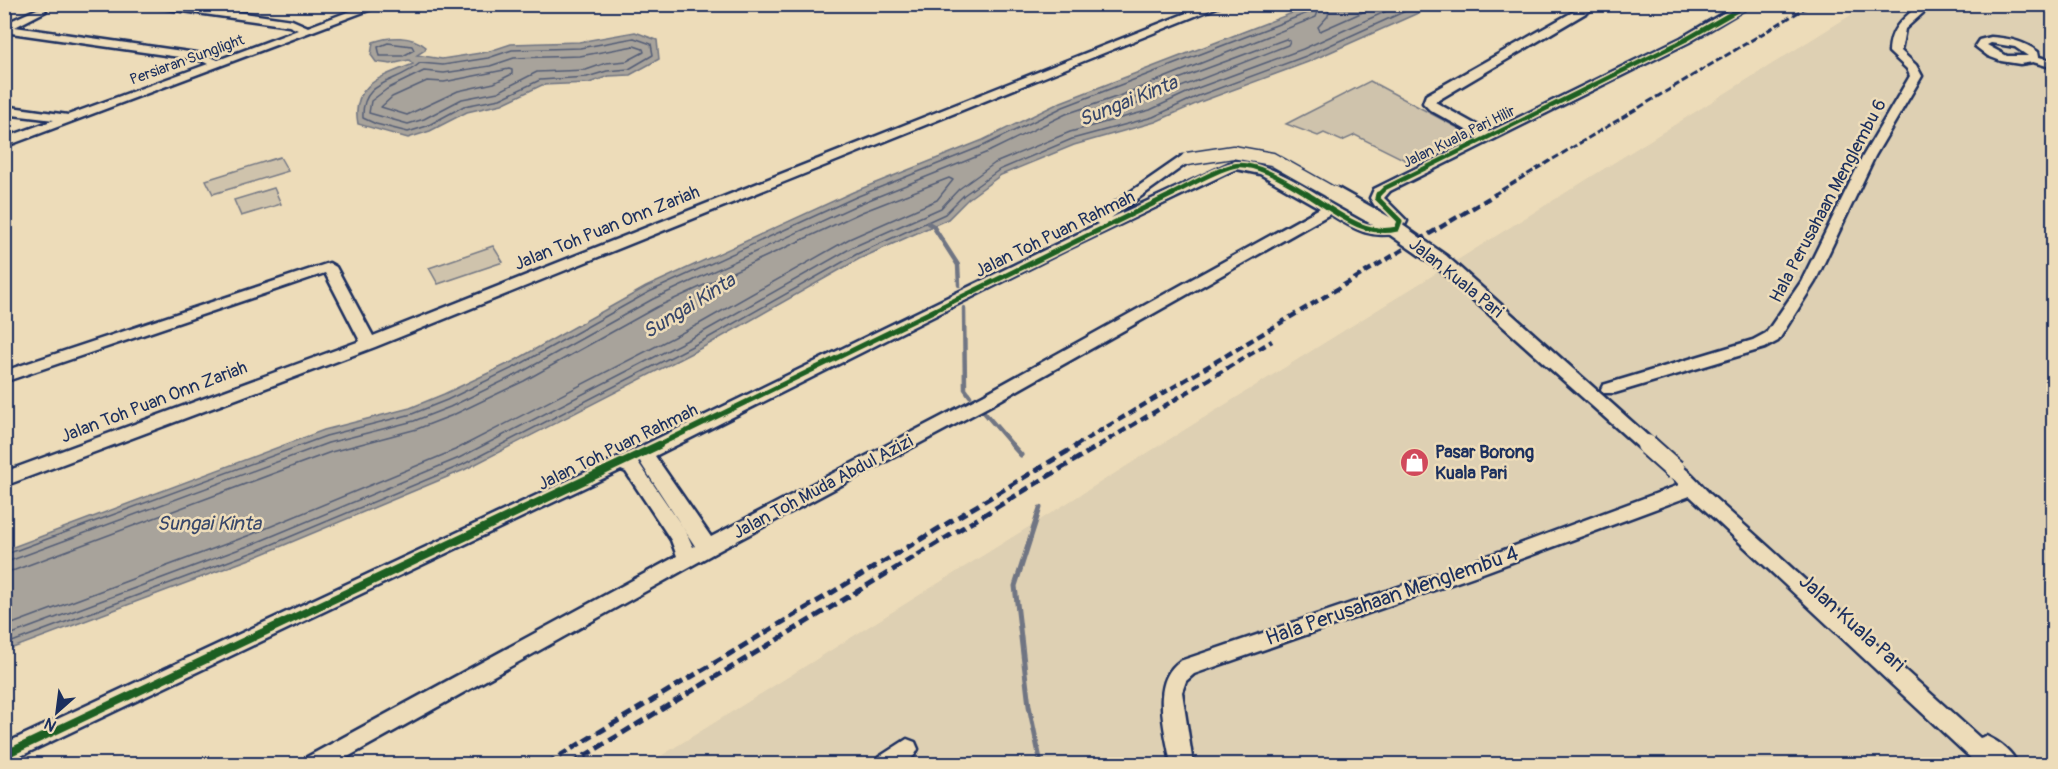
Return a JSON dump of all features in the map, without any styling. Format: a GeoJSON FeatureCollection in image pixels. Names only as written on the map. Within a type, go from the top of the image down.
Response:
{"type":"FeatureCollection","features":[{"type":"Feature","properties":{"kind":"street"},"geometry":{"type":"LineString","coordinates":[[154,4],[292,23],[308,30]]}},
{"type":"Feature","properties":{"kind":"street","name":"Persiaran Sunglight"},"geometry":{"type":"LineString","coordinates":[[4,143],[380,4]]}},
{"type":"Feature","properties":{"kind":"street","name":"Jalan Toh Puan Onn Zariah"},"geometry":{"type":"LineString","coordinates":[[4,479],[369,343],[1220,4]]}},
{"type":"Feature","properties":{"kind":"street"},"geometry":{"type":"LineString","coordinates":[[1487,136],[1434,107],[1430,103],[1430,98],[1596,4]]}},
{"type":"Feature","properties":{"kind":"street","name":"Jalan Kuala Pari Hilir"},"geometry":{"type":"LineString","coordinates":[[1243,164],[1263,170],[1371,231],[1397,230],[1400,221],[1380,203],[1377,198],[1379,192],[1487,136],[1685,40],[1748,4]]}},
{"type":"Feature","properties":{"kind":"street","name":"Hala Perusahaan Menglembu 6"},"geometry":{"type":"LineString","coordinates":[[1610,389],[1759,344],[1772,337],[1780,328],[1808,282],[1881,135],[1912,85],[1916,76],[1912,67],[1895,52],[1895,42],[1899,26],[1928,4]]}},
{"type":"Feature","properties":{"kind":"street"},"geometry":{"type":"LineString","coordinates":[[4,29],[41,11]]}},
{"type":"Feature","properties":{"kind":"street"},"geometry":{"type":"LineString","coordinates":[[4,29],[203,57],[218,64]]}},
{"type":"Feature","properties":{"kind":"street"},"geometry":{"type":"LineString","coordinates":[[2033,59],[2054,65]]}},
{"type":"Feature","properties":{"kind":"street"},"geometry":{"type":"LineString","coordinates":[[4,110],[69,119]]}},
{"type":"Feature","properties":{"kind":"street"},"geometry":{"type":"LineString","coordinates":[[4,130],[18,138]]}},
{"type":"Feature","properties":{"kind":"street","name":"Jalan Kuala Pari"},"geometry":{"type":"LineString","coordinates":[[1060,248],[1182,162],[1233,152],[1272,159],[1392,227],[1442,262],[1675,470],[1992,765]]}},
{"type":"Feature","properties":{"kind":"street"},"geometry":{"type":"LineString","coordinates":[[1182,162],[1197,181]]}},
{"type":"Feature","properties":{"kind":"street","name":"Jalan Toh Puan Rahmah"},"geometry":{"type":"LineString","coordinates":[[4,755],[620,464],[1197,181],[1234,165],[1243,164]]}},
{"type":"Feature","properties":{"kind":"street","name":"Jalan Toh Muda Abdul Azizi"},"geometry":{"type":"LineString","coordinates":[[315,765],[711,546],[989,399],[1330,208]]}},
{"type":"Feature","properties":{"kind":"street"},"geometry":{"type":"LineString","coordinates":[[5,376],[329,267],[369,343]]}},
{"type":"Feature","properties":{"kind":"street"},"geometry":{"type":"LineString","coordinates":[[648,450],[646,456],[687,534],[688,559]]}},
{"type":"Feature","properties":{"kind":"street"},"geometry":{"type":"LineString","coordinates":[[620,464],[632,467],[687,534],[711,546]]}},
{"type":"Feature","properties":{"kind":"street","name":"Jalan Kuala Pari"},"geometry":{"type":"LineString","coordinates":[[1694,488],[1711,496],[2006,765]]}},
{"type":"Feature","properties":{"kind":"street","name":"Hala Perusahaan Menglembu 4"},"geometry":{"type":"LineString","coordinates":[[1182,765],[1171,692],[1174,681],[1187,667],[1473,569],[1694,488]]}},
{"type":"Feature","properties":{"kind":"street"},"geometry":{"type":"LineString","coordinates":[[886,765],[907,749]]}},
{"type":"Feature","properties":{"kind":"shaded area"},"geometry":{"type":"Polygon","coordinates":[[[1867,5],[2053,5],[2053,764],[648,764],[1867,5]]]}},
{"type":"Feature","properties":{"kind":"shaded area"},"geometry":{"type":"Polygon","coordinates":[[[1370,81],[1471,135],[1413,164],[1355,135],[1342,141],[1324,133],[1318,136],[1286,124],[1370,81]]]}},
{"type":"Feature","properties":{"kind":"shaded area"},"geometry":{"type":"Polygon","coordinates":[[[280,157],[288,171],[213,194],[206,180],[280,157]]]}},
{"type":"Feature","properties":{"kind":"shaded area"},"geometry":{"type":"Polygon","coordinates":[[[274,188],[281,204],[241,216],[234,200],[274,188]]]}},
{"type":"Feature","properties":{"kind":"shaded area"},"geometry":{"type":"Polygon","coordinates":[[[493,246],[503,262],[438,284],[429,268],[493,246]]]}},
{"type":"Feature","properties":{"kind":"water","name":"Sungai Kinta"},"geometry":{"type":"Polygon","coordinates":[[[1313,5],[1436,5],[1308,62],[1200,102],[1155,122],[1074,145],[1001,175],[968,199],[948,219],[859,259],[709,344],[464,470],[258,556],[5,651],[5,550],[324,430],[410,408],[444,394],[514,361],[646,287],[853,192],[983,140],[1061,102],[1313,5]]]}},
{"type":"Feature","properties":{"kind":"water"},"geometry":{"type":"Polygon","coordinates":[[[635,32],[657,40],[659,59],[630,75],[609,76],[589,83],[542,85],[502,104],[467,112],[430,131],[408,138],[358,124],[359,99],[364,91],[380,78],[413,64],[409,60],[391,64],[376,62],[371,55],[373,42],[393,38],[414,40],[426,47],[417,55],[442,59],[487,52],[511,44],[579,42],[635,32]]]}},
{"type":"Feature","properties":{"kind":"waterway"},"geometry":{"type":"LineString","coordinates":[[928,223],[933,226],[958,265],[959,285]]}},
{"type":"Feature","properties":{"kind":"waterway"},"geometry":{"type":"LineString","coordinates":[[964,308],[965,389],[970,396]]}},
{"type":"Feature","properties":{"kind":"waterway"},"geometry":{"type":"LineString","coordinates":[[983,411],[1013,446]]}},
{"type":"Feature","properties":{"kind":"waterway"},"geometry":{"type":"LineString","coordinates":[[1012,445],[1021,455]]}},
{"type":"Feature","properties":{"kind":"waterway"},"geometry":{"type":"LineString","coordinates":[[1040,508],[1015,586],[1029,706],[1041,764]]}},
{"type":"Feature","properties":{"kind":"railway"},"geometry":{"type":"LineString","coordinates":[[1493,195],[1812,4]]}},
{"type":"Feature","properties":{"kind":"railway"},"geometry":{"type":"LineString","coordinates":[[1075,446],[1496,194]]}},
{"type":"Feature","properties":{"kind":"railway"},"geometry":{"type":"LineString","coordinates":[[1098,446],[1272,341]]}},
{"type":"Feature","properties":{"kind":"railway"},"geometry":{"type":"LineString","coordinates":[[546,764],[1078,445]]}},
{"type":"Feature","properties":{"kind":"railway"},"geometry":{"type":"LineString","coordinates":[[571,764],[1100,445]]}},
{"type":"Feature","properties":{"kind":"cycle path"},"geometry":{"type":"LineString","coordinates":[[4,755],[648,450],[1061,247],[1234,165],[1248,166],[1283,180],[1371,231],[1384,232],[1397,229],[1400,221],[1377,198],[1379,192],[1385,188],[1685,40],[1748,4]]}},
{"type":"Feature","properties":{"kind":"place","name":"Pasar Borong Kuala Pari"},"geometry":{"type":"Point","coordinates":[1414,462]}}]}
